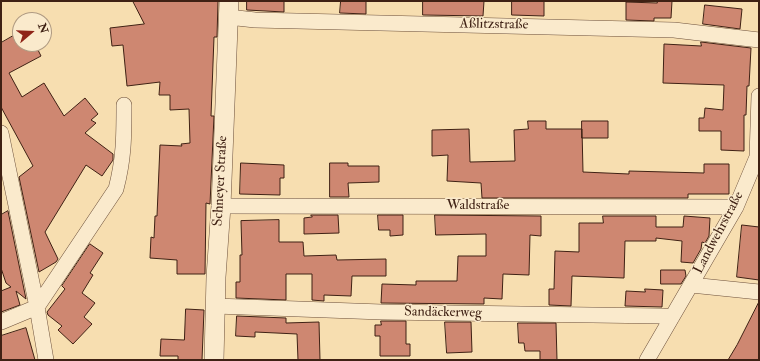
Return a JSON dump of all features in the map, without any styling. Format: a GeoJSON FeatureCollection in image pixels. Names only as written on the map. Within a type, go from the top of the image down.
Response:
{"type":"FeatureCollection","features":[{"type":"Feature","properties":{"kind":"street","name":"Aßlitzstraße"},"geometry":{"type":"LineString","coordinates":[[228,9],[255,20],[674,30],[759,40]]}},
{"type":"Feature","properties":{"kind":"street","name":"Schneyer Straße"},"geometry":{"type":"LineString","coordinates":[[214,360],[228,9]]}},
{"type":"Feature","properties":{"kind":"street","name":"Landwehrstraße"},"geometry":{"type":"LineString","coordinates":[[647,360],[736,207],[757,157],[759,96]]}},
{"type":"Feature","properties":{"kind":"street"},"geometry":{"type":"LineString","coordinates":[[1,322],[37,307],[116,189],[121,169],[124,145],[124,105]]}},
{"type":"Feature","properties":{"kind":"street"},"geometry":{"type":"LineString","coordinates":[[1,133],[37,307],[46,360]]}},
{"type":"Feature","properties":{"kind":"street","name":"Waldstraße"},"geometry":{"type":"LineString","coordinates":[[221,206],[736,207]]}},
{"type":"Feature","properties":{"kind":"street"},"geometry":{"type":"LineString","coordinates":[[692,285],[759,292]]}},
{"type":"Feature","properties":{"kind":"street","name":"Sandäckerweg"},"geometry":{"type":"LineString","coordinates":[[215,306],[382,312],[672,317]]}},
{"type":"Feature","properties":{"kind":"building"},"geometry":{"type":"Polygon","coordinates":[[[133,1],[218,1],[217,37],[214,37],[211,116],[214,116],[210,204],[206,203],[205,274],[177,274],[177,260],[150,258],[151,237],[154,238],[155,216],[157,216],[160,145],[182,146],[181,144],[190,143],[189,109],[170,110],[170,95],[159,95],[160,82],[127,86],[123,45],[112,46],[110,28],[144,24],[133,1]]]}},
{"type":"Feature","properties":{"kind":"building"},"geometry":{"type":"Polygon","coordinates":[[[247,1],[284,1],[284,12],[247,10],[247,1]]]}},
{"type":"Feature","properties":{"kind":"building"},"geometry":{"type":"Polygon","coordinates":[[[341,1],[366,1],[366,14],[340,13],[341,1]]]}},
{"type":"Feature","properties":{"kind":"building"},"geometry":{"type":"Polygon","coordinates":[[[423,1],[484,1],[483,16],[423,15],[423,1]]]}},
{"type":"Feature","properties":{"kind":"building"},"geometry":{"type":"Polygon","coordinates":[[[512,1],[544,1],[544,16],[512,15],[512,1]]]}},
{"type":"Feature","properties":{"kind":"building"},"geometry":{"type":"Polygon","coordinates":[[[657,1],[672,1],[671,18],[654,18],[654,21],[626,20],[626,2],[657,3],[657,1]]]}},
{"type":"Feature","properties":{"kind":"building"},"geometry":{"type":"Polygon","coordinates":[[[705,5],[742,9],[740,29],[703,24],[705,5]]]}},
{"type":"Feature","properties":{"kind":"building"},"geometry":{"type":"Polygon","coordinates":[[[12,37],[12,52],[39,52],[41,56],[9,73],[22,97],[44,83],[64,116],[85,98],[98,114],[91,120],[96,123],[85,133],[113,154],[113,160],[102,176],[86,165],[45,232],[58,259],[56,262],[39,272],[19,177],[33,166],[1,107],[1,43],[12,37]]]}},
{"type":"Feature","properties":{"kind":"building"},"geometry":{"type":"Polygon","coordinates":[[[701,42],[751,48],[746,115],[744,115],[744,151],[721,150],[721,131],[699,131],[699,118],[704,118],[705,108],[723,110],[724,85],[663,83],[664,44],[701,46],[701,42]]]}},
{"type":"Feature","properties":{"kind":"building"},"geometry":{"type":"Polygon","coordinates":[[[528,121],[546,121],[546,129],[582,129],[583,172],[629,174],[629,171],[704,173],[704,164],[729,164],[729,194],[688,194],[688,198],[482,198],[481,183],[447,181],[448,155],[432,156],[432,130],[469,129],[470,162],[515,161],[514,130],[528,129],[528,121]]]}},
{"type":"Feature","properties":{"kind":"building"},"geometry":{"type":"Polygon","coordinates":[[[582,121],[608,121],[608,138],[582,138],[582,121]]]}},
{"type":"Feature","properties":{"kind":"building"},"geometry":{"type":"Polygon","coordinates":[[[241,163],[284,165],[284,178],[280,178],[280,195],[240,194],[241,163]]]}},
{"type":"Feature","properties":{"kind":"building"},"geometry":{"type":"Polygon","coordinates":[[[330,163],[348,163],[348,166],[379,166],[379,182],[348,183],[349,197],[330,197],[330,163]]]}},
{"type":"Feature","properties":{"kind":"building"},"geometry":{"type":"Polygon","coordinates":[[[8,211],[26,299],[16,291],[20,305],[1,312],[1,291],[11,287],[6,283],[1,268],[1,215],[8,211]]]}},
{"type":"Feature","properties":{"kind":"building"},"geometry":{"type":"Polygon","coordinates":[[[311,215],[338,215],[339,233],[304,234],[304,218],[312,217],[311,215]]]}},
{"type":"Feature","properties":{"kind":"building"},"geometry":{"type":"Polygon","coordinates":[[[378,215],[403,215],[403,235],[390,236],[390,230],[379,230],[378,215]]]}},
{"type":"Feature","properties":{"kind":"building"},"geometry":{"type":"Polygon","coordinates":[[[435,215],[541,216],[541,236],[530,235],[529,275],[503,274],[502,299],[484,298],[484,304],[381,303],[382,284],[416,285],[416,281],[457,281],[458,256],[486,256],[486,234],[436,235],[435,215]]]}},
{"type":"Feature","properties":{"kind":"building"},"geometry":{"type":"Polygon","coordinates":[[[603,216],[656,216],[656,227],[683,227],[684,216],[710,218],[709,236],[705,243],[702,242],[701,249],[693,263],[681,262],[682,241],[656,238],[656,241],[625,241],[624,278],[572,276],[571,306],[549,305],[549,289],[554,289],[555,251],[579,252],[579,223],[603,223],[603,216]]]}},
{"type":"Feature","properties":{"kind":"building"},"geometry":{"type":"Polygon","coordinates":[[[279,220],[279,242],[303,242],[304,256],[336,255],[337,260],[386,259],[386,276],[352,276],[351,296],[324,295],[324,301],[312,300],[312,274],[286,274],[286,300],[236,298],[236,282],[240,282],[240,255],[242,255],[241,221],[279,220]]]}},
{"type":"Feature","properties":{"kind":"building"},"geometry":{"type":"Polygon","coordinates":[[[742,225],[759,227],[759,280],[737,277],[742,225]]]}},
{"type":"Feature","properties":{"kind":"building"},"geometry":{"type":"Polygon","coordinates":[[[90,244],[103,253],[90,273],[93,275],[82,293],[95,303],[84,317],[92,324],[73,344],[58,330],[62,326],[48,315],[47,312],[65,289],[62,286],[90,244]]]}},
{"type":"Feature","properties":{"kind":"building"},"geometry":{"type":"Polygon","coordinates":[[[661,270],[685,270],[686,276],[681,284],[661,284],[661,270]]]}},
{"type":"Feature","properties":{"kind":"building"},"geometry":{"type":"Polygon","coordinates":[[[645,289],[663,290],[662,307],[625,306],[626,291],[645,292],[645,289]]]}},
{"type":"Feature","properties":{"kind":"building"},"geometry":{"type":"Polygon","coordinates":[[[759,302],[759,360],[728,360],[737,345],[759,302]]]}},
{"type":"Feature","properties":{"kind":"building"},"geometry":{"type":"Polygon","coordinates":[[[186,309],[204,310],[202,360],[178,360],[178,356],[160,356],[161,339],[184,340],[186,309]]]}},
{"type":"Feature","properties":{"kind":"building"},"geometry":{"type":"Polygon","coordinates":[[[237,316],[286,318],[286,323],[319,322],[320,360],[298,360],[297,334],[255,332],[255,337],[236,336],[237,316]]]}},
{"type":"Feature","properties":{"kind":"building"},"geometry":{"type":"Polygon","coordinates":[[[381,321],[406,321],[406,344],[410,344],[410,356],[380,356],[380,336],[375,336],[375,325],[381,325],[381,321]]]}},
{"type":"Feature","properties":{"kind":"building"},"geometry":{"type":"Polygon","coordinates":[[[445,322],[471,322],[472,352],[447,353],[445,322]]]}},
{"type":"Feature","properties":{"kind":"building"},"geometry":{"type":"Polygon","coordinates":[[[518,323],[556,323],[557,360],[540,360],[540,351],[525,351],[524,343],[519,343],[518,323]]]}},
{"type":"Feature","properties":{"kind":"building"},"geometry":{"type":"Polygon","coordinates":[[[26,328],[35,360],[1,360],[1,336],[26,328]]]}}]}
